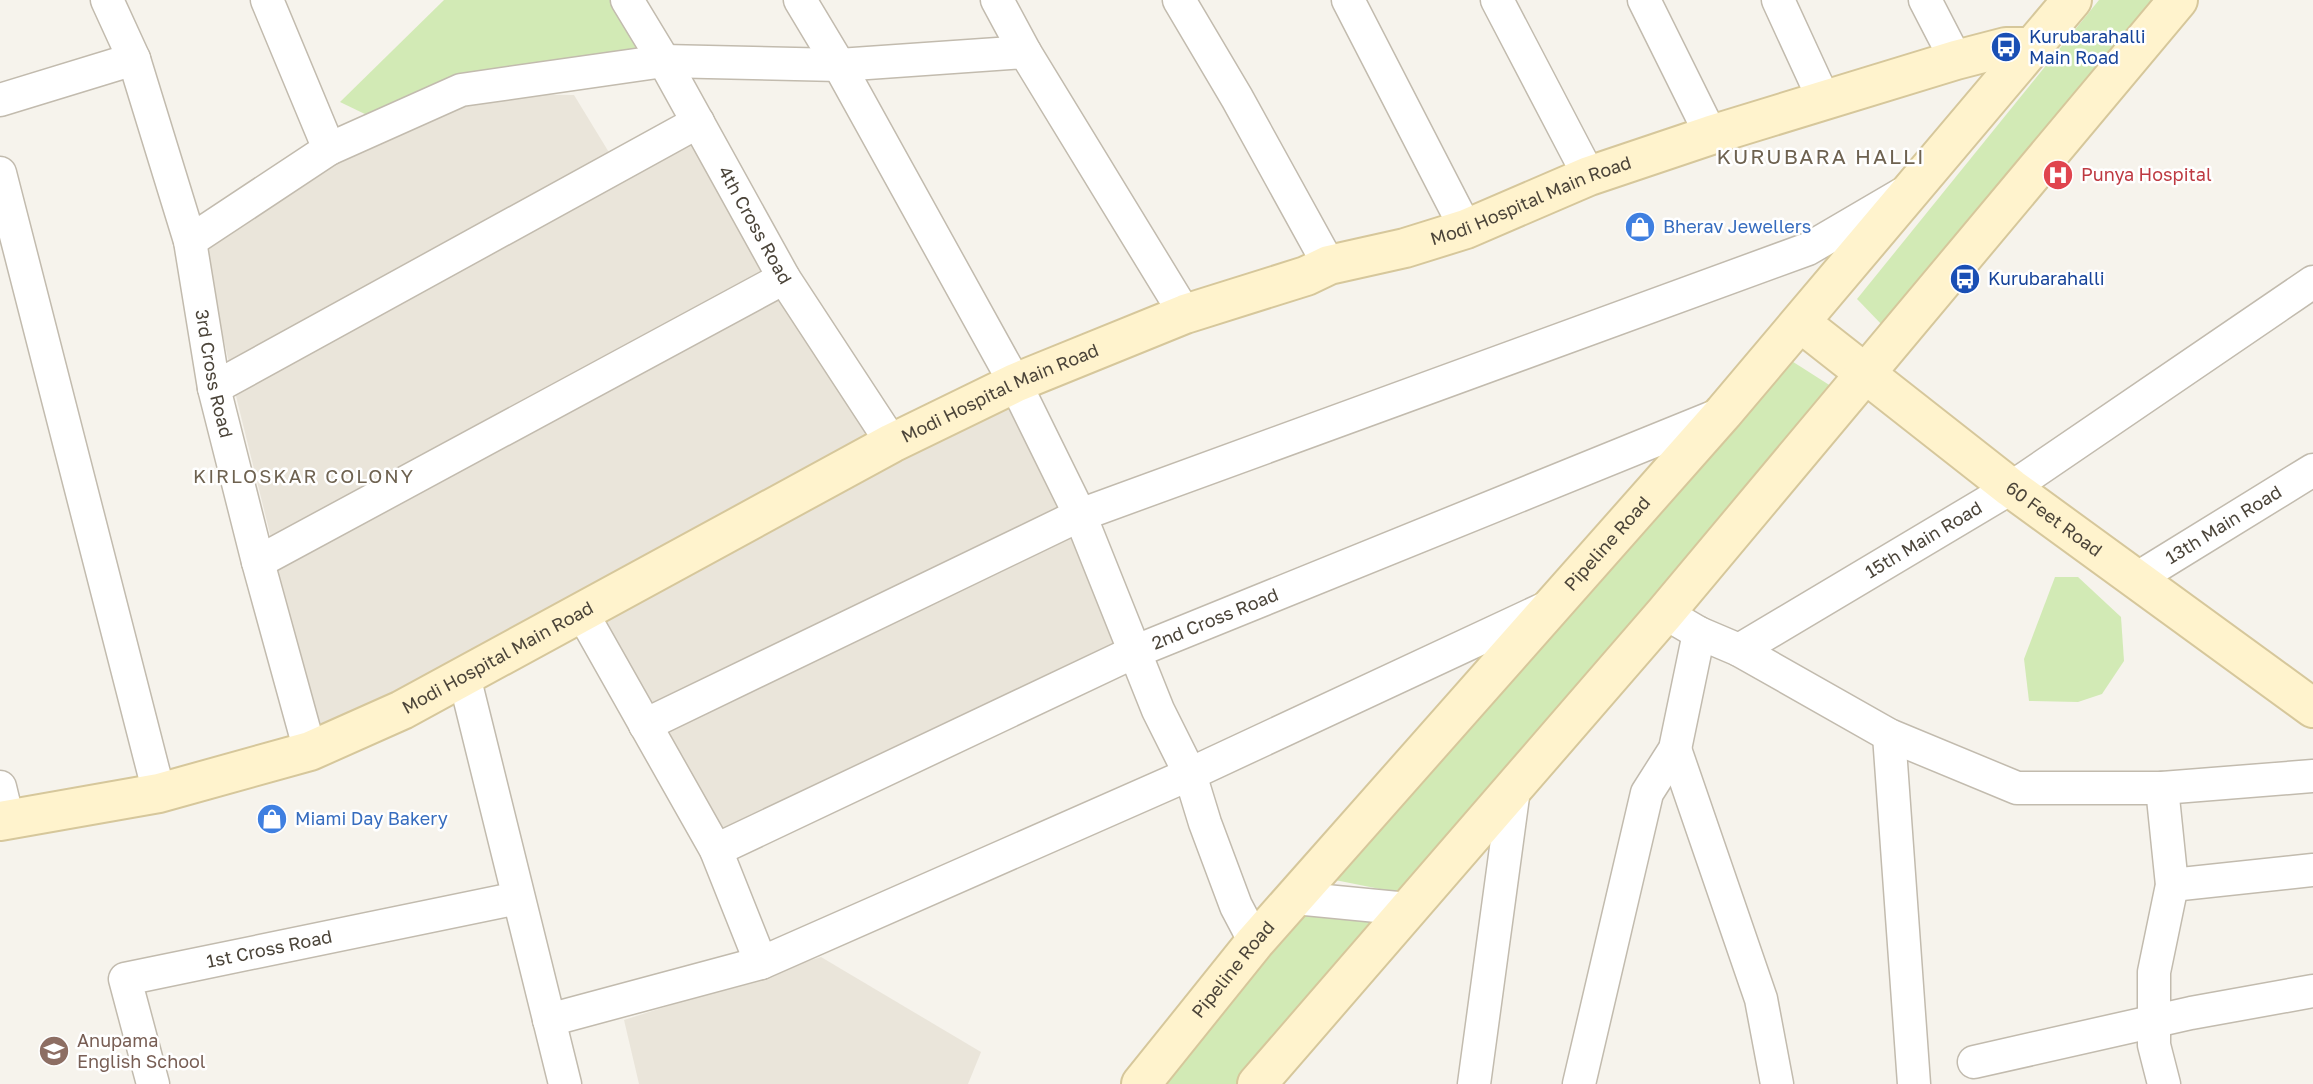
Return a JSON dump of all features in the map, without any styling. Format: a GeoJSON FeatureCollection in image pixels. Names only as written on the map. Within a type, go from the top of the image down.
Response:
{"type":"FeatureCollection","features":[{"type":"Feature","properties":{"kind":"street","name":"3rd Cross Road"},"geometry":{"type":"LineString","coordinates":[[107,0],[134,59],[190,241],[214,388],[310,751]]}},
{"type":"Feature","properties":{"kind":"street"},"geometry":{"type":"LineString","coordinates":[[267,0],[329,149]]}},
{"type":"Feature","properties":{"kind":"street","name":"4th Cross Road"},"geometry":{"type":"LineString","coordinates":[[627,0],[664,61],[784,278],[892,443]]}},
{"type":"Feature","properties":{"kind":"street"},"geometry":{"type":"LineString","coordinates":[[800,0],[839,65],[1015,383],[1080,515],[1158,710],[1190,774],[1232,894],[1255,942]]}},
{"type":"Feature","properties":{"kind":"street"},"geometry":{"type":"LineString","coordinates":[[997,0],[1025,51],[1185,314]]}},
{"type":"Feature","properties":{"kind":"street"},"geometry":{"type":"LineString","coordinates":[[1180,0],[1329,265]]}},
{"type":"Feature","properties":{"kind":"street"},"geometry":{"type":"LineString","coordinates":[[1348,0],[1466,229]]}},
{"type":"Feature","properties":{"kind":"street"},"geometry":{"type":"LineString","coordinates":[[1497,0],[1589,176]]}},
{"type":"Feature","properties":{"kind":"street"},"geometry":{"type":"LineString","coordinates":[[1644,0],[1711,135]]}},
{"type":"Feature","properties":{"kind":"street"},"geometry":{"type":"LineString","coordinates":[[1778,0],[1824,100]]}},
{"type":"Feature","properties":{"kind":"street"},"geometry":{"type":"LineString","coordinates":[[1925,0],[1956,60]]}},
{"type":"Feature","properties":{"kind":"street"},"geometry":{"type":"LineString","coordinates":[[1257,1084],[1665,613],[2178,0]]}},
{"type":"Feature","properties":{"kind":"street","name":"Pipeline Road"},"geometry":{"type":"LineString","coordinates":[[1141,1084],[1255,942],[1557,603],[1801,323],[1913,187],[2034,47],[2068,2]]}},
{"type":"Feature","properties":{"kind":"street","name":"Modi Hospital Main Road"},"geometry":{"type":"LineString","coordinates":[[3,809],[159,793],[310,751],[402,710],[892,443],[1015,383],[1185,314],[1306,276],[1329,265],[1405,248],[1466,229],[1589,176],[1711,135],[1956,60],[2006,47],[2034,47]]}},
{"type":"Feature","properties":{"kind":"street"},"geometry":{"type":"LineString","coordinates":[[190,241],[329,149],[461,90],[664,61],[839,65],[1025,51]]}},
{"type":"Feature","properties":{"kind":"street"},"geometry":{"type":"LineString","coordinates":[[0,100],[134,59]]}},
{"type":"Feature","properties":{"kind":"street"},"geometry":{"type":"LineString","coordinates":[[214,388],[698,122]]}},
{"type":"Feature","properties":{"kind":"street"},"geometry":{"type":"LineString","coordinates":[[0,173],[159,793]]}},
{"type":"Feature","properties":{"kind":"street"},"geometry":{"type":"LineString","coordinates":[[645,725],[1080,515],[1808,249],[1913,187]]}},
{"type":"Feature","properties":{"kind":"street"},"geometry":{"type":"LineString","coordinates":[[258,562],[784,278]]}},
{"type":"Feature","properties":{"kind":"street","name":"15th Main Road"},"geometry":{"type":"LineString","coordinates":[[1739,650],[2011,488],[2313,282]]}},
{"type":"Feature","properties":{"kind":"street","name":"60 Feet Road"},"geometry":{"type":"LineString","coordinates":[[1801,323],[2011,488],[2313,708]]}},
{"type":"Feature","properties":{"kind":"street","name":"2nd Cross Road"},"geometry":{"type":"LineString","coordinates":[[716,850],[1134,652],[1724,412]]}},
{"type":"Feature","properties":{"kind":"street","name":"13th Main Road"},"geometry":{"type":"LineString","coordinates":[[2136,579],[2304,486]]}},
{"type":"Feature","properties":{"kind":"street"},"geometry":{"type":"LineString","coordinates":[[549,1020],[761,963],[1190,774],[1557,603]]}},
{"type":"Feature","properties":{"kind":"street"},"geometry":{"type":"LineString","coordinates":[[581,611],[716,850],[761,963]]}},
{"type":"Feature","properties":{"kind":"street"},"geometry":{"type":"LineString","coordinates":[[1665,613],[1699,633],[1739,650],[1889,736],[2017,788],[2162,788],[2313,776]]}},
{"type":"Feature","properties":{"kind":"street"},"geometry":{"type":"LineString","coordinates":[[1579,1084],[1647,793],[1675,749],[1699,633]]}},
{"type":"Feature","properties":{"kind":"street"},"geometry":{"type":"LineString","coordinates":[[464,676],[565,1084]]}},
{"type":"Feature","properties":{"kind":"street"},"geometry":{"type":"LineString","coordinates":[[1889,736],[1914,1084]]}},
{"type":"Feature","properties":{"kind":"street"},"geometry":{"type":"LineString","coordinates":[[1675,749],[1761,999],[1777,1084]]}},
{"type":"Feature","properties":{"kind":"street"},"geometry":{"type":"LineString","coordinates":[[2162,788],[2172,885],[2154,972],[2154,1045],[2164,1084]]}},
{"type":"Feature","properties":{"kind":"street"},"geometry":{"type":"LineString","coordinates":[[1474,1084],[1514,789]]}},
{"type":"Feature","properties":{"kind":"street"},"geometry":{"type":"LineString","coordinates":[[2172,885],[2313,870]]}},
{"type":"Feature","properties":{"kind":"street","name":"1st Cross Road"},"geometry":{"type":"LineString","coordinates":[[153,1084],[125,979],[518,898]]}},
{"type":"Feature","properties":{"kind":"street"},"geometry":{"type":"LineString","coordinates":[[1295,898],[1408,909]]}},
{"type":"Feature","properties":{"kind":"street"},"geometry":{"type":"LineString","coordinates":[[1974,1062],[2154,1022],[2313,991]]}},
{"type":"Feature","properties":{"kind":"shaded area"},"geometry":{"type":"Polygon","coordinates":[[[463,94],[574,95],[610,154],[230,367],[201,240],[333,152],[463,94]]]}},
{"type":"Feature","properties":{"kind":"shaded area"},"geometry":{"type":"Polygon","coordinates":[[[697,142],[770,267],[271,538],[235,392],[697,142]]]}},
{"type":"Feature","properties":{"kind":"shaded area"},"geometry":{"type":"Polygon","coordinates":[[[782,293],[877,439],[314,741],[274,571],[782,293]]]}},
{"type":"Feature","properties":{"kind":"shaded area"},"geometry":{"type":"Polygon","coordinates":[[[1011,402],[1064,513],[655,712],[598,612],[1011,402]]]}},
{"type":"Feature","properties":{"kind":"shaded area"},"geometry":{"type":"Polygon","coordinates":[[[1070,525],[1117,642],[719,836],[654,727],[1070,525]]]}},
{"type":"Feature","properties":{"kind":"shaded area"},"geometry":{"type":"Polygon","coordinates":[[[821,957],[981,1052],[968,1084],[639,1084],[624,1020],[821,957]]]}},
{"type":"Feature","properties":{"kind":"green space"},"geometry":{"type":"Polygon","coordinates":[[[444,0],[613,0],[645,55],[369,116],[340,102],[444,0]]]}},
{"type":"Feature","properties":{"kind":"green space"},"geometry":{"type":"Polygon","coordinates":[[[2099,0],[2160,0],[1884,327],[1857,299],[2099,0]]]}},
{"type":"Feature","properties":{"kind":"green space"},"geometry":{"type":"Polygon","coordinates":[[[1787,358],[1834,388],[1400,893],[1335,880],[1787,358]]]}},
{"type":"Feature","properties":{"kind":"green space"},"geometry":{"type":"Polygon","coordinates":[[[2055,577],[2078,577],[2121,617],[2124,661],[2102,694],[2078,702],[2029,701],[2024,659],[2055,577]]]}},
{"type":"Feature","properties":{"kind":"green space"},"geometry":{"type":"Polygon","coordinates":[[[1298,914],[1376,921],[1240,1084],[1167,1084],[1298,914]]]}},
{"type":"Feature","properties":{"kind":"place","name":"Kurubarahalli Main Road"},"geometry":{"type":"Point","coordinates":[2006,47]}},
{"type":"Feature","properties":{"kind":"place","name":"Punya Hospital"},"geometry":{"type":"Point","coordinates":[2058,175]}},
{"type":"Feature","properties":{"kind":"place","name":"Bherav Jewellers"},"geometry":{"type":"Point","coordinates":[1640,227]}},
{"type":"Feature","properties":{"kind":"place","name":"Kurubarahalli"},"geometry":{"type":"Point","coordinates":[1965,279]}},
{"type":"Feature","properties":{"kind":"place","name":"Miami Day Bakery"},"geometry":{"type":"Point","coordinates":[272,819]}},
{"type":"Feature","properties":{"kind":"place","name":"Anupama English School"},"geometry":{"type":"Point","coordinates":[54,1051]}},
{"type":"Feature","properties":{"kind":"district","name":"KURUBARA HALLI"},"geometry":{"type":"Point","coordinates":[1821,157]}},
{"type":"Feature","properties":{"kind":"district","name":"KIRLOSKAR COLONY"},"geometry":{"type":"Point","coordinates":[304,476]}}]}
